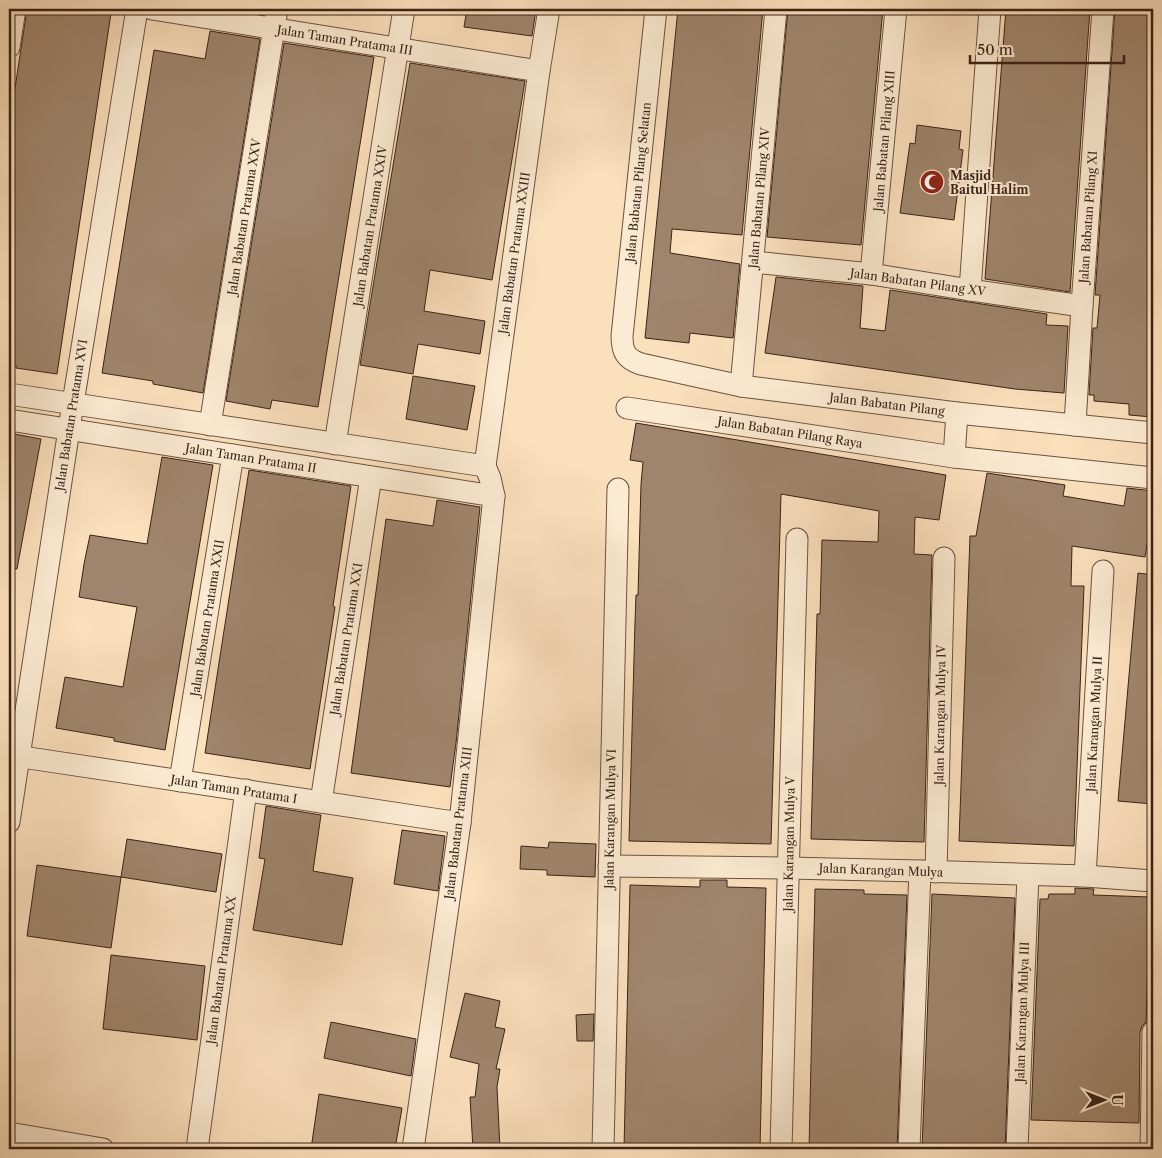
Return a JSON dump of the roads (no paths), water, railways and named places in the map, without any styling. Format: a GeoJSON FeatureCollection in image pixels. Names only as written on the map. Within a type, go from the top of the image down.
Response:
{"type":"FeatureCollection","features":[{"type":"Feature","properties":{"kind":"street"},"geometry":{"type":"LineString","coordinates":[[9,47],[15,9]]}},
{"type":"Feature","properties":{"kind":"street","name":"Jalan Babatan Pratama XVI"},"geometry":{"type":"LineString","coordinates":[[9,822],[13,755],[69,429],[136,9]]}},
{"type":"Feature","properties":{"kind":"street","name":"Jalan Taman Pratama III"},"geometry":{"type":"LineString","coordinates":[[152,9],[275,19],[398,48],[539,71]]}},
{"type":"Feature","properties":{"kind":"street","name":"Jalan Babatan Pratama XXIV"},"geometry":{"type":"LineString","coordinates":[[336,444],[404,9]]}},
{"type":"Feature","properties":{"kind":"street","name":"Jalan Babatan Pratama XXIII"},"geometry":{"type":"LineString","coordinates":[[494,496],[485,466],[549,9]]}},
{"type":"Feature","properties":{"kind":"street","name":"Jalan Babatan Pilang Selatan"},"geometry":{"type":"LineString","coordinates":[[626,354],[622,345],[622,336],[656,9]]}},
{"type":"Feature","properties":{"kind":"street","name":"Jalan Babatan Pilang XIV"},"geometry":{"type":"LineString","coordinates":[[741,386],[776,9]]}},
{"type":"Feature","properties":{"kind":"street","name":"Jalan Babatan Pilang XIII"},"geometry":{"type":"LineString","coordinates":[[871,274],[896,9]]}},
{"type":"Feature","properties":{"kind":"street"},"geometry":{"type":"LineString","coordinates":[[970,290],[990,9]]}},
{"type":"Feature","properties":{"kind":"street","name":"Jalan Babatan Pilang XI"},"geometry":{"type":"LineString","coordinates":[[1075,424],[1103,9]]}},
{"type":"Feature","properties":{"kind":"street","name":"Jalan Babatan Pratama XXV"},"geometry":{"type":"LineString","coordinates":[[210,424],[275,19]]}},
{"type":"Feature","properties":{"kind":"street","name":"Jalan Babatan Pilang XV"},"geometry":{"type":"LineString","coordinates":[[753,262],[871,274],[1082,306]]}},
{"type":"Feature","properties":{"kind":"street","name":"Jalan Babatan Pilang"},"geometry":{"type":"LineString","coordinates":[[626,354],[631,361],[641,364],[741,386],[956,420],[1075,424],[1153,433]]}},
{"type":"Feature","properties":{"kind":"street"},"geometry":{"type":"LineString","coordinates":[[9,394],[485,466]]}},
{"type":"Feature","properties":{"kind":"street","name":"Jalan Babatan Pilang Raya"},"geometry":{"type":"LineString","coordinates":[[627,408],[1153,478]]}},
{"type":"Feature","properties":{"kind":"street","name":"Jalan Taman Pratama II"},"geometry":{"type":"LineString","coordinates":[[9,420],[494,496]]}},
{"type":"Feature","properties":{"kind":"street"},"geometry":{"type":"LineString","coordinates":[[954,452],[956,420]]}},
{"type":"Feature","properties":{"kind":"street","name":"Jalan Babatan Pratama XXII"},"geometry":{"type":"LineString","coordinates":[[180,780],[233,455]]}},
{"type":"Feature","properties":{"kind":"street","name":"Jalan Babatan Pratama XXI"},"geometry":{"type":"LineString","coordinates":[[321,802],[371,477]]}},
{"type":"Feature","properties":{"kind":"street","name":"Jalan Karangan Mulya VI"},"geometry":{"type":"LineString","coordinates":[[603,1149],[618,489]]}},
{"type":"Feature","properties":{"kind":"street","name":"Jalan Babatan Pratama XIII"},"geometry":{"type":"LineString","coordinates":[[412,1149],[460,823],[494,496]]}},
{"type":"Feature","properties":{"kind":"street","name":"Jalan Karangan Mulya V"},"geometry":{"type":"LineString","coordinates":[[781,1149],[797,539]]}},
{"type":"Feature","properties":{"kind":"street","name":"Jalan Karangan Mulya IV"},"geometry":{"type":"LineString","coordinates":[[909,1149],[928,871],[944,558]]}},
{"type":"Feature","properties":{"kind":"street","name":"Jalan Karangan Mulya II"},"geometry":{"type":"LineString","coordinates":[[1085,876],[1103,571]]}},
{"type":"Feature","properties":{"kind":"street","name":"Jalan Taman Pratama I"},"geometry":{"type":"LineString","coordinates":[[13,755],[460,823]]}},
{"type":"Feature","properties":{"kind":"street","name":"Jalan Babatan Pratama XX"},"geometry":{"type":"LineString","coordinates":[[197,1149],[246,790]]}},
{"type":"Feature","properties":{"kind":"street","name":"Jalan Karangan Mulya"},"geometry":{"type":"LineString","coordinates":[[609,866],[928,871],[1085,876],[1153,881]]}},
{"type":"Feature","properties":{"kind":"street","name":"Jalan Karangan Mulya III"},"geometry":{"type":"LineString","coordinates":[[1017,1149],[1028,875]]}},
{"type":"Feature","properties":{"kind":"street"},"geometry":{"type":"LineString","coordinates":[[1150,1149],[1153,1032]]}},
{"type":"Feature","properties":{"kind":"street"},"geometry":{"type":"LineString","coordinates":[[9,1133],[103,1149]]}},
{"type":"Feature","properties":{"kind":"place","name":"Masjid Baitul Halim"},"geometry":{"type":"Point","coordinates":[932,182]}}]}
